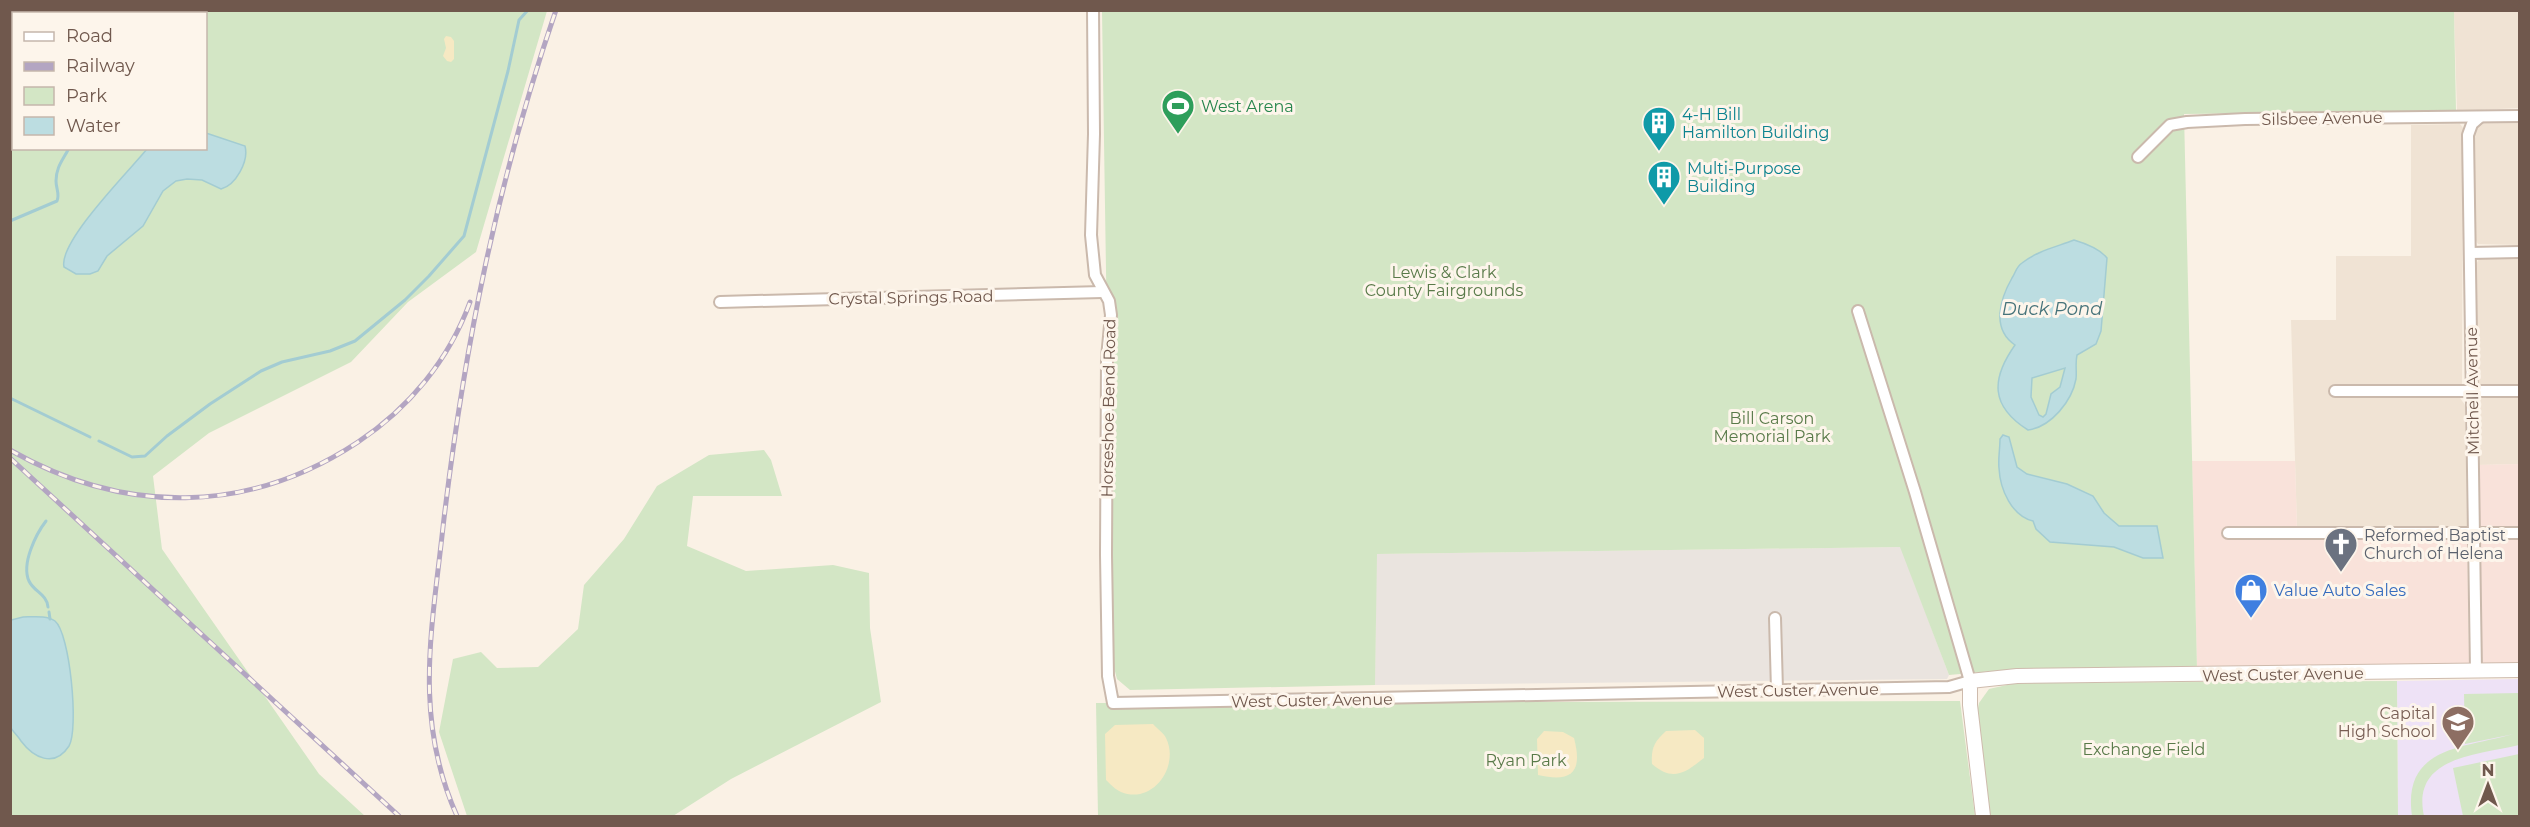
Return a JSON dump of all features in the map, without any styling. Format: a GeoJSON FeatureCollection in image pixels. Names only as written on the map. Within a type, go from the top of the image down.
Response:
{"type":"FeatureCollection","features":[{"type":"Feature","properties":{"kind":"main road","name":"West Custer Avenue"},"geometry":{"type":"LineString","coordinates":[[1970,681],[2017,676],[2520,670]]}},
{"type":"Feature","properties":{"kind":"main road"},"geometry":{"type":"LineString","coordinates":[[1970,681],[1970,705],[1983,816]]}},
{"type":"Feature","properties":{"kind":"street","name":"Horseshoe Bend Road"},"geometry":{"type":"LineString","coordinates":[[1093,10],[1094,134],[1091,236],[1095,275],[1102,292],[1109,301],[1111,315],[1107,358],[1107,666]]}},
{"type":"Feature","properties":{"kind":"street","name":"Silsbee Avenue"},"geometry":{"type":"LineString","coordinates":[[2138,156],[2170,125],[2187,122],[2245,119],[2520,116]]}},
{"type":"Feature","properties":{"kind":"street","name":"Mitchell Avenue"},"geometry":{"type":"LineString","coordinates":[[2476,671],[2468,135],[2472,124],[2480,117]]}},
{"type":"Feature","properties":{"kind":"street"},"geometry":{"type":"LineString","coordinates":[[2470,253],[2520,252]]}},
{"type":"Feature","properties":{"kind":"street","name":"Crystal Springs Road"},"geometry":{"type":"LineString","coordinates":[[720,302],[1102,292]]}},
{"type":"Feature","properties":{"kind":"street"},"geometry":{"type":"LineString","coordinates":[[1858,311],[1915,492],[1970,681]]}},
{"type":"Feature","properties":{"kind":"street"},"geometry":{"type":"LineString","coordinates":[[2335,391],[2520,391]]}},
{"type":"Feature","properties":{"kind":"street"},"geometry":{"type":"LineString","coordinates":[[2228,533],[2520,533]]}},
{"type":"Feature","properties":{"kind":"street"},"geometry":{"type":"LineString","coordinates":[[1775,618],[1777,690]]}},
{"type":"Feature","properties":{"kind":"street","name":"West Custer Avenue"},"geometry":{"type":"LineString","coordinates":[[1107,666],[1113,704],[1949,687],[1970,681]]}},
{"type":"Feature","properties":{"kind":"shaded area"},"geometry":{"type":"Polygon","coordinates":[[[2454,11],[2519,11],[2519,108],[2457,111],[2454,11]]]}},
{"type":"Feature","properties":{"kind":"shaded area"},"geometry":{"type":"Polygon","coordinates":[[[2519,121],[2519,245],[2478,244],[2475,239],[2475,128],[2478,123],[2483,122],[2519,121]]]}},
{"type":"Feature","properties":{"kind":"shaded area"},"geometry":{"type":"Polygon","coordinates":[[[2460,124],[2463,128],[2462,386],[2331,385],[2331,395],[2460,398],[2465,405],[2467,528],[2297,529],[2291,320],[2336,320],[2336,256],[2411,256],[2411,125],[2460,124]]]}},
{"type":"Feature","properties":{"kind":"shaded area"},"geometry":{"type":"Polygon","coordinates":[[[2519,258],[2519,384],[2476,384],[2475,266],[2479,259],[2519,258]]]}},
{"type":"Feature","properties":{"kind":"shaded area"},"geometry":{"type":"Polygon","coordinates":[[[2519,397],[2519,464],[2477,465],[2476,403],[2480,398],[2519,397]]]}},
{"type":"Feature","properties":{"kind":"shaded area"},"geometry":{"type":"Polygon","coordinates":[[[2192,461],[2295,461],[2297,529],[2467,533],[2469,665],[2197,669],[2192,461]]]}},
{"type":"Feature","properties":{"kind":"shaded area"},"geometry":{"type":"Polygon","coordinates":[[[2519,464],[2519,527],[2478,527],[2477,465],[2519,464]]]}},
{"type":"Feature","properties":{"kind":"shaded area"},"geometry":{"type":"Polygon","coordinates":[[[2479,539],[2519,539],[2519,663],[2484,664],[2479,659],[2479,539]]]}},
{"type":"Feature","properties":{"kind":"shaded area"},"geometry":{"type":"Polygon","coordinates":[[[1901,547],[1949,675],[1947,679],[1375,685],[1376,554],[1901,547]]]}},
{"type":"Feature","properties":{"kind":"shaded area","name":"Capital High School"},"geometry":{"type":"Polygon","coordinates":[[[2519,679],[2519,816],[2398,816],[2397,681],[2519,679]]]}},
{"type":"Feature","properties":{"kind":"green space"},"geometry":{"type":"Polygon","coordinates":[[[10,11],[547,11],[476,252],[408,302],[351,362],[209,433],[153,476],[162,549],[319,774],[365,816],[11,816],[10,11]]]}},
{"type":"Feature","properties":{"kind":"green space","name":"Lewis & Clark County Fairgrounds"},"geometry":{"type":"Polygon","coordinates":[[[1102,11],[2454,11],[2456,111],[2184,114],[2197,669],[1993,671],[1949,675],[1900,547],[1377,554],[1375,685],[1130,690],[1117,679],[1112,660],[1102,11]]]}},
{"type":"Feature","properties":{"kind":"green space"},"geometry":{"type":"Polygon","coordinates":[[[764,450],[771,460],[782,496],[693,496],[687,546],[746,571],[833,565],[869,573],[870,628],[881,702],[731,779],[673,816],[467,816],[439,732],[453,659],[481,652],[497,668],[538,667],[578,629],[584,585],[624,539],[657,486],[709,455],[764,450]]]}},
{"type":"Feature","properties":{"kind":"green space","name":"Exchange Field"},"geometry":{"type":"Polygon","coordinates":[[[2397,681],[2398,816],[1990,816],[1977,714],[1979,703],[1989,689],[2016,683],[2397,681]]]}},
{"type":"Feature","properties":{"kind":"green space"},"geometry":{"type":"Polygon","coordinates":[[[2519,693],[2519,745],[2467,756],[2438,770],[2428,781],[2423,796],[2424,816],[2412,816],[2411,793],[2417,776],[2427,763],[2440,754],[2457,748],[2514,734],[2465,744],[2464,694],[2519,693]]]}},
{"type":"Feature","properties":{"kind":"green space","name":"Ryan Park"},"geometry":{"type":"Polygon","coordinates":[[[1960,701],[1975,816],[1098,816],[1096,703],[1960,701]]]}},
{"type":"Feature","properties":{"kind":"green space"},"geometry":{"type":"Polygon","coordinates":[[[2519,754],[2519,816],[2463,816],[2453,768],[2519,754]]]}},
{"type":"Feature","properties":{"kind":"sand"},"geometry":{"type":"Polygon","coordinates":[[[446,36],[451,37],[454,41],[454,59],[451,62],[443,56],[446,36]]]}},
{"type":"Feature","properties":{"kind":"sand"},"geometry":{"type":"Polygon","coordinates":[[[1153,724],[1165,736],[1169,749],[1166,771],[1153,788],[1144,793],[1133,795],[1119,791],[1106,780],[1105,734],[1115,725],[1153,724]]]}},
{"type":"Feature","properties":{"kind":"sand"},"geometry":{"type":"Polygon","coordinates":[[[1695,730],[1704,738],[1704,758],[1691,768],[1673,774],[1659,770],[1652,764],[1654,746],[1666,731],[1695,730]]]}},
{"type":"Feature","properties":{"kind":"sand"},"geometry":{"type":"Polygon","coordinates":[[[1544,731],[1563,732],[1574,738],[1576,767],[1567,776],[1538,775],[1537,739],[1544,731]]]}},
{"type":"Feature","properties":{"kind":"water"},"geometry":{"type":"Polygon","coordinates":[[[207,133],[245,146],[245,158],[240,172],[227,187],[221,189],[202,180],[176,181],[163,191],[143,226],[107,256],[98,271],[90,274],[76,274],[64,267],[65,256],[83,224],[146,150],[207,150],[207,133]]]}},
{"type":"Feature","properties":{"kind":"water","name":"Duck Pond"},"geometry":{"type":"Polygon","coordinates":[[[2074,240],[2096,249],[2107,258],[2101,331],[2096,344],[2077,355],[2076,379],[2065,404],[2045,424],[2028,430],[2007,411],[1998,391],[2002,369],[2015,345],[2003,331],[2000,322],[2001,304],[2020,265],[2040,252],[2074,240]],[[2065,368],[2032,378],[2031,397],[2039,415],[2043,417],[2046,414],[2051,394],[2060,387],[2065,368]]]}},
{"type":"Feature","properties":{"kind":"water"},"geometry":{"type":"Polygon","coordinates":[[[2003,435],[2009,437],[2017,467],[2027,474],[2067,484],[2093,496],[2104,513],[2119,526],[2157,526],[2163,558],[2143,558],[2114,547],[2050,542],[2036,529],[2033,521],[2019,514],[2008,501],[2002,485],[1999,465],[2000,439],[2003,435]]]}},
{"type":"Feature","properties":{"kind":"water"},"geometry":{"type":"Polygon","coordinates":[[[23,617],[44,617],[55,621],[65,643],[69,661],[73,702],[72,736],[69,746],[63,753],[50,759],[31,752],[10,726],[11,620],[23,617]]]}},
{"type":"Feature","properties":{"kind":"waterway"},"geometry":{"type":"LineString","coordinates":[[99,441],[132,457],[145,456],[167,436],[210,404],[261,371],[282,362],[330,351],[355,341],[405,300],[429,276],[464,236],[508,71],[519,20],[528,10]]}},
{"type":"Feature","properties":{"kind":"waterway"},"geometry":{"type":"LineString","coordinates":[[10,221],[57,201],[57,172],[68,150]]}},
{"type":"Feature","properties":{"kind":"waterway"},"geometry":{"type":"LineString","coordinates":[[10,398],[90,437]]}},
{"type":"Feature","properties":{"kind":"waterway"},"geometry":{"type":"LineString","coordinates":[[46,521],[38,533],[28,558],[27,574],[31,585],[45,599],[48,607]]}},
{"type":"Feature","properties":{"kind":"waterway"},"geometry":{"type":"LineString","coordinates":[[49,612],[50,619]]}},
{"type":"Feature","properties":{"kind":"railway"},"geometry":{"type":"LineString","coordinates":[[457,816],[443,780],[435,744],[430,708],[429,673],[434,601],[451,460],[485,266],[516,138],[556,10]]}},
{"type":"Feature","properties":{"kind":"railway"},"geometry":{"type":"LineString","coordinates":[[10,450],[53,471],[97,486],[141,495],[186,498],[230,494],[273,483],[316,466],[358,442],[394,414],[439,363],[451,344],[470,302]]}},
{"type":"Feature","properties":{"kind":"railway"},"geometry":{"type":"LineString","coordinates":[[10,458],[399,816]]}},
{"type":"Feature","properties":{"kind":"place","name":"West Arena"},"geometry":{"type":"Point","coordinates":[1178,135]}},
{"type":"Feature","properties":{"kind":"place","name":"4-H Bill Hamilton Building"},"geometry":{"type":"Point","coordinates":[1659,152]}},
{"type":"Feature","properties":{"kind":"place","name":"Multi-Purpose Building"},"geometry":{"type":"Point","coordinates":[1664,206]}},
{"type":"Feature","properties":{"kind":"place","name":"Reformed Baptist Church of Helena"},"geometry":{"type":"Point","coordinates":[2341,573]}},
{"type":"Feature","properties":{"kind":"place","name":"Value Auto Sales"},"geometry":{"type":"Point","coordinates":[2251,619]}},
{"type":"Feature","properties":{"kind":"place","name":"Capital High School"},"geometry":{"type":"Point","coordinates":[2458,751]}},
{"type":"Feature","properties":{"kind":"park label","name":"Bill Carson Memorial Park"},"geometry":{"type":"Point","coordinates":[1772,427]}}]}
